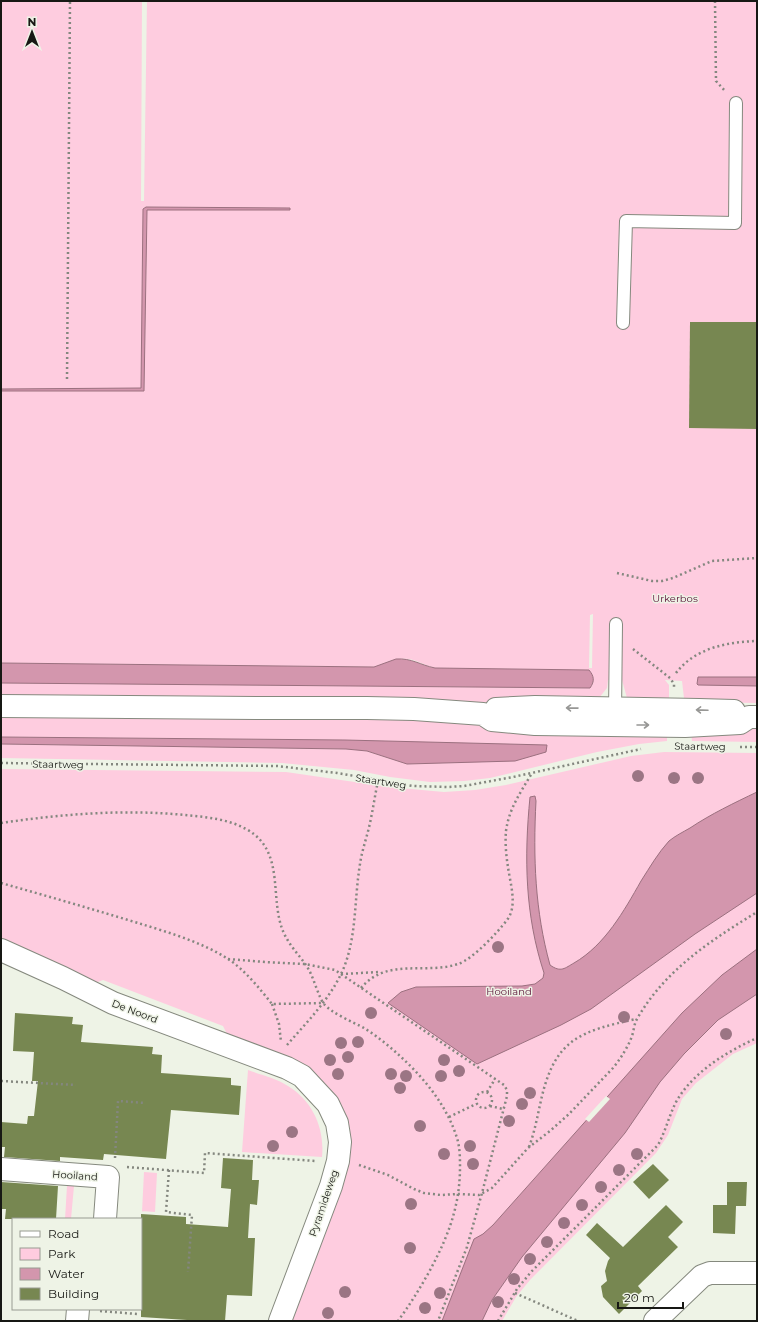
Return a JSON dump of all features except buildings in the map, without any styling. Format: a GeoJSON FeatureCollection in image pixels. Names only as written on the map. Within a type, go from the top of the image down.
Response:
{"type":"FeatureCollection","features":[{"type":"Feature","properties":{"kind":"street"},"geometry":{"type":"LineString","coordinates":[[1,706],[380,708],[483,714],[492,720],[534,724],[699,710],[741,712],[753,717]]}},
{"type":"Feature","properties":{"kind":"street","name":"De Noord"},"geometry":{"type":"LineString","coordinates":[[1,950],[63,978],[113,1003],[278,1055]]}},
{"type":"Feature","properties":{"kind":"street","name":"Pyramideweg"},"geometry":{"type":"LineString","coordinates":[[278,1055],[302,1076],[328,1104],[337,1123],[340,1142],[338,1162],[331,1186],[280,1321]]}},
{"type":"Feature","properties":{"kind":"street","name":"Hooiland"},"geometry":{"type":"LineString","coordinates":[[1,1170],[108,1177],[105,1218]]}},
{"type":"Feature","properties":{"kind":"street"},"geometry":{"type":"LineString","coordinates":[[655,1321],[702,1276],[710,1273],[757,1273]]}},
{"type":"Feature","properties":{"kind":"lane"},"geometry":{"type":"LineString","coordinates":[[623,323],[626,221],[735,223],[736,103]]}},
{"type":"Feature","properties":{"kind":"lane"},"geometry":{"type":"LineString","coordinates":[[615,717],[616,624]]}},
{"type":"Feature","properties":{"kind":"path"},"geometry":{"type":"LineString","coordinates":[[67,379],[70,1]]}},
{"type":"Feature","properties":{"kind":"path"},"geometry":{"type":"LineString","coordinates":[[715,1],[716,81],[736,103]]}},
{"type":"Feature","properties":{"kind":"path"},"geometry":{"type":"LineString","coordinates":[[617,573],[652,581],[662,581],[673,578],[712,561],[757,558]]}},
{"type":"Feature","properties":{"kind":"path"},"geometry":{"type":"LineString","coordinates":[[676,673],[682,664],[706,650],[722,645],[757,641]]}},
{"type":"Feature","properties":{"kind":"path"},"geometry":{"type":"LineString","coordinates":[[630,647],[670,678],[674,684],[674,694]]}},
{"type":"Feature","properties":{"kind":"path","name":"Staartweg"},"geometry":{"type":"LineString","coordinates":[[734,747],[757,747]]}},
{"type":"Feature","properties":{"kind":"path","name":"Staartweg"},"geometry":{"type":"LineString","coordinates":[[1,763],[263,765],[306,769],[413,786],[448,787],[489,782],[646,748]]}},
{"type":"Feature","properties":{"kind":"path"},"geometry":{"type":"LineString","coordinates":[[361,988],[368,980],[379,974],[395,969],[457,964],[472,956],[508,920],[511,914],[513,902],[506,854],[506,832],[512,808],[532,773]]}},
{"type":"Feature","properties":{"kind":"path"},"geometry":{"type":"LineString","coordinates":[[278,1055],[323,1003],[341,974],[348,956],[351,945],[360,863],[378,780]]}},
{"type":"Feature","properties":{"kind":"path"},"geometry":{"type":"LineString","coordinates":[[1,823],[63,815],[158,813],[211,818],[238,825],[250,831],[259,838],[267,849],[272,861],[282,930],[305,964],[323,1003],[329,1009],[366,1030],[400,1057],[427,1084],[449,1117],[457,1139],[460,1177],[453,1216],[439,1251],[422,1283],[398,1321]]}},
{"type":"Feature","properties":{"kind":"path"},"geometry":{"type":"LineString","coordinates":[[1,882],[168,932],[207,948],[228,959],[251,980],[272,1004],[278,1024],[280,1041],[278,1055]]}},
{"type":"Feature","properties":{"kind":"path"},"geometry":{"type":"LineString","coordinates":[[357,1164],[388,1175],[424,1193],[441,1195],[479,1195],[492,1188],[528,1148],[550,1132],[613,1068],[631,1039],[636,1019],[652,996],[672,973],[708,943],[757,912]]}},
{"type":"Feature","properties":{"kind":"path"},"geometry":{"type":"LineString","coordinates":[[228,959],[305,964],[335,970],[504,1084],[507,1090],[503,1109],[467,1247],[438,1321]]}},
{"type":"Feature","properties":{"kind":"path"},"geometry":{"type":"LineString","coordinates":[[341,974],[364,974],[387,971]]}},
{"type":"Feature","properties":{"kind":"path"},"geometry":{"type":"LineString","coordinates":[[272,1004],[323,1003]]}},
{"type":"Feature","properties":{"kind":"path"},"geometry":{"type":"LineString","coordinates":[[528,1148],[535,1126],[546,1079],[558,1055],[579,1036],[594,1030],[636,1019]]}},
{"type":"Feature","properties":{"kind":"path"},"geometry":{"type":"LineString","coordinates":[[498,1321],[514,1293],[531,1272],[658,1144],[666,1131],[675,1104],[689,1084],[702,1072],[729,1052],[757,1038]]}},
{"type":"Feature","properties":{"kind":"path"},"geometry":{"type":"LineString","coordinates":[[487,1092],[495,1079]]}},
{"type":"Feature","properties":{"kind":"path"},"geometry":{"type":"LineString","coordinates":[[1,1081],[76,1085]]}},
{"type":"Feature","properties":{"kind":"path"},"geometry":{"type":"LineString","coordinates":[[487,1092],[482,1092],[477,1095],[475,1099],[476,1104],[482,1109],[490,1106],[503,1109]]}},
{"type":"Feature","properties":{"kind":"path"},"geometry":{"type":"LineString","coordinates":[[487,1092],[492,1098],[492,1104],[490,1106]]}},
{"type":"Feature","properties":{"kind":"path"},"geometry":{"type":"LineString","coordinates":[[114,1159],[118,1101],[145,1103]]}},
{"type":"Feature","properties":{"kind":"path"},"geometry":{"type":"LineString","coordinates":[[449,1117],[476,1104]]}},
{"type":"Feature","properties":{"kind":"path"},"geometry":{"type":"LineString","coordinates":[[124,1167],[204,1173],[205,1153],[316,1161]]}},
{"type":"Feature","properties":{"kind":"path"},"geometry":{"type":"LineString","coordinates":[[169,1170],[166,1212],[192,1215],[188,1272]]}},
{"type":"Feature","properties":{"kind":"path"},"geometry":{"type":"LineString","coordinates":[[514,1293],[578,1321]]}},
{"type":"Feature","properties":{"kind":"path"},"geometry":{"type":"LineString","coordinates":[[83,1314],[137,1314]]}},
{"type":"Feature","properties":{"kind":"green space","name":"Urkerbos"},"geometry":{"type":"Polygon","coordinates":[[[1,1],[142,1],[141,201],[144,201],[147,1],[757,1],[757,703],[692,702],[691,699],[684,698],[682,681],[665,680],[669,685],[669,704],[627,698],[622,680],[608,680],[607,688],[599,698],[469,703],[1,696],[1,683],[590,688],[593,683],[593,679],[435,668],[408,659],[395,660],[374,667],[1,663],[1,1]],[[593,614],[590,615],[589,668],[592,668],[593,614]]]}},
{"type":"Feature","properties":{"kind":"green space"},"geometry":{"type":"Polygon","coordinates":[[[1,714],[393,718],[545,731],[667,731],[667,741],[639,744],[597,752],[490,778],[464,781],[430,782],[390,777],[354,770],[282,763],[1,758],[1,744],[346,749],[367,751],[407,764],[345,740],[1,737],[1,714]]]}},
{"type":"Feature","properties":{"kind":"green space"},"geometry":{"type":"Polygon","coordinates":[[[757,727],[757,742],[692,741],[691,731],[757,727]]]}},
{"type":"Feature","properties":{"kind":"green space","name":"Hooiland"},"geometry":{"type":"Polygon","coordinates":[[[664,752],[757,753],[757,1043],[733,1054],[696,1083],[682,1099],[668,1135],[656,1153],[530,1280],[516,1297],[502,1321],[291,1321],[342,1181],[329,1090],[320,1078],[307,1068],[227,1034],[223,1026],[103,980],[95,983],[49,959],[1,940],[1,769],[286,772],[389,787],[444,792],[475,790],[506,785],[631,756],[664,752]]]}},
{"type":"Feature","properties":{"kind":"green space"},"geometry":{"type":"Polygon","coordinates":[[[248,1070],[283,1083],[297,1092],[304,1099],[316,1117],[319,1126],[322,1157],[242,1152],[248,1070]]]}},
{"type":"Feature","properties":{"kind":"green space"},"geometry":{"type":"Polygon","coordinates":[[[144,1172],[157,1173],[155,1212],[142,1211],[144,1172]]]}},
{"type":"Feature","properties":{"kind":"green space"},"geometry":{"type":"Polygon","coordinates":[[[67,1186],[74,1186],[71,1218],[65,1218],[67,1186]]]}},
{"type":"Feature","properties":{"kind":"water"},"geometry":{"type":"Polygon","coordinates":[[[146,207],[290,208],[290,210],[147,210],[144,391],[1,391],[1,389],[141,388],[143,209],[146,207]]]}},
{"type":"Feature","properties":{"kind":"water"},"geometry":{"type":"Polygon","coordinates":[[[396,659],[411,661],[435,668],[589,670],[593,676],[593,681],[590,688],[1,683],[1,663],[374,667],[396,659]]]}},
{"type":"Feature","properties":{"kind":"water"},"geometry":{"type":"Polygon","coordinates":[[[698,677],[757,677],[757,686],[698,685],[698,677]]]}},
{"type":"Feature","properties":{"kind":"water"},"geometry":{"type":"Polygon","coordinates":[[[1,737],[345,740],[547,745],[546,752],[515,761],[407,764],[367,751],[346,749],[1,744],[1,737]]]}},
{"type":"Feature","properties":{"kind":"water"},"geometry":{"type":"Polygon","coordinates":[[[757,792],[757,893],[695,934],[591,1009],[561,1025],[477,1064],[388,1003],[401,992],[416,987],[522,986],[535,984],[543,978],[544,973],[533,930],[528,886],[527,842],[530,797],[535,796],[536,801],[536,884],[545,945],[550,965],[557,969],[563,969],[585,956],[604,937],[621,915],[654,860],[669,841],[714,813],[757,792]]]}},
{"type":"Feature","properties":{"kind":"water"},"geometry":{"type":"Polygon","coordinates":[[[757,949],[757,994],[718,1020],[684,1054],[660,1082],[625,1133],[522,1257],[492,1300],[482,1321],[442,1321],[474,1239],[483,1234],[493,1225],[682,1013],[722,975],[757,949]]]}},
{"type":"Feature","properties":{"kind":"pier"},"geometry":{"type":"Polygon","coordinates":[[[606,1096],[610,1099],[589,1122],[585,1119],[606,1096]]]}}]}
